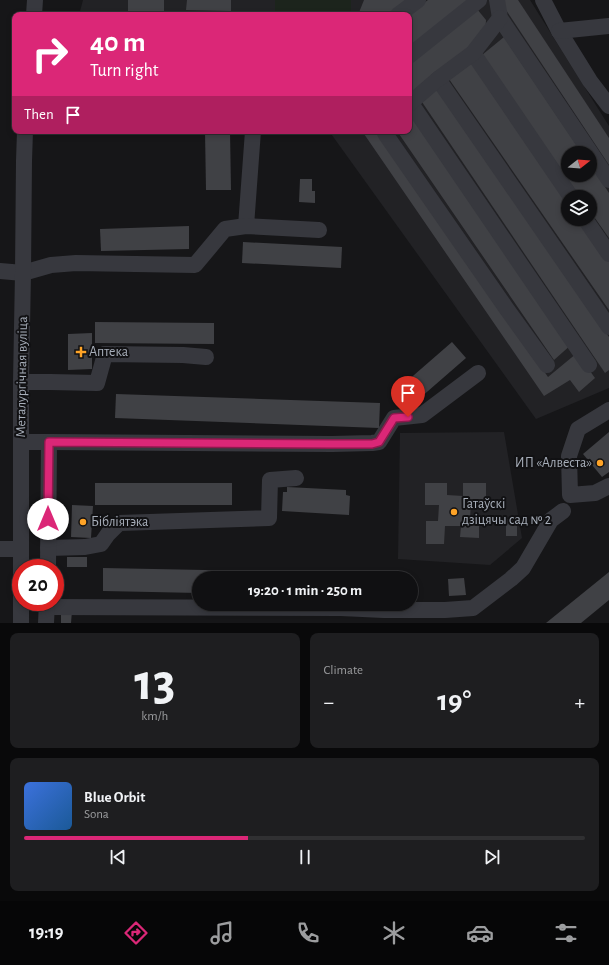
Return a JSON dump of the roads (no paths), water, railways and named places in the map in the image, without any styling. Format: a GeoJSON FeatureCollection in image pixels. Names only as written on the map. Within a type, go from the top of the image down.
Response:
{"type":"FeatureCollection","features":[{"type":"Feature","properties":{"kind":"street"},"geometry":{"type":"LineString","coordinates":[[34,12],[35,0]]}},
{"type":"Feature","properties":{"kind":"street"},"geometry":{"type":"LineString","coordinates":[[402,12],[418,0]]}},
{"type":"Feature","properties":{"kind":"street"},"geometry":{"type":"LineString","coordinates":[[412,54],[479,0]]}},
{"type":"Feature","properties":{"kind":"street"},"geometry":{"type":"LineString","coordinates":[[497,0],[500,18],[609,180]]}},
{"type":"Feature","properties":{"kind":"street"},"geometry":{"type":"LineString","coordinates":[[543,0],[559,31],[590,81],[609,106]]}},
{"type":"Feature","properties":{"kind":"street"},"geometry":{"type":"LineString","coordinates":[[412,101],[438,79],[473,53],[500,18]]}},
{"type":"Feature","properties":{"kind":"street"},"geometry":{"type":"LineString","coordinates":[[559,31],[609,26]]}},
{"type":"Feature","properties":{"kind":"street"},"geometry":{"type":"LineString","coordinates":[[473,53],[565,190]]}},
{"type":"Feature","properties":{"kind":"street"},"geometry":{"type":"LineString","coordinates":[[438,79],[609,327]]}},
{"type":"Feature","properties":{"kind":"street"},"geometry":{"type":"LineString","coordinates":[[412,106],[589,365]]}},
{"type":"Feature","properties":{"kind":"street","name":"Металургічная вуліца"},"geometry":{"type":"LineString","coordinates":[[21,623],[21,382],[25,134]]}},
{"type":"Feature","properties":{"kind":"street"},"geometry":{"type":"LineString","coordinates":[[246,226],[253,134]]}},
{"type":"Feature","properties":{"kind":"street"},"geometry":{"type":"LineString","coordinates":[[386,134],[547,365]]}},
{"type":"Feature","properties":{"kind":"street"},"geometry":{"type":"LineString","coordinates":[[0,271],[23,273],[51,265],[76,263],[195,265],[225,229],[246,226],[319,230]]}},
{"type":"Feature","properties":{"kind":"street"},"geometry":{"type":"LineString","coordinates":[[590,226],[609,254]]}},
{"type":"Feature","properties":{"kind":"street"},"geometry":{"type":"LineString","coordinates":[[21,382],[98,383],[105,354],[183,355],[206,357]]}},
{"type":"Feature","properties":{"kind":"street"},"geometry":{"type":"LineString","coordinates":[[21,442],[372,444],[379,442],[394,418],[422,415],[478,373]]}},
{"type":"Feature","properties":{"kind":"street"},"geometry":{"type":"LineString","coordinates":[[609,410],[578,429],[570,456],[570,495],[595,493],[609,486]]}},
{"type":"Feature","properties":{"kind":"street"},"geometry":{"type":"LineString","coordinates":[[48,559],[49,442]]}},
{"type":"Feature","properties":{"kind":"street"},"geometry":{"type":"LineString","coordinates":[[48,548],[85,547],[101,544],[108,534],[120,523],[269,518],[270,480],[296,478]]}},
{"type":"Feature","properties":{"kind":"street"},"geometry":{"type":"LineString","coordinates":[[64,604],[445,610],[473,608],[512,580],[523,568],[551,520],[563,511]]}},
{"type":"Feature","properties":{"kind":"street"},"geometry":{"type":"LineString","coordinates":[[0,549],[20,549]]}},
{"type":"Feature","properties":{"kind":"street"},"geometry":{"type":"LineString","coordinates":[[46,611],[46,623]]}},
{"type":"Feature","properties":{"kind":"place","name":"Аптека"},"geometry":{"type":"Point","coordinates":[81,352]}},
{"type":"Feature","properties":{"kind":"place","name":"ИП «Алвеста»"},"geometry":{"type":"Point","coordinates":[600,463]}},
{"type":"Feature","properties":{"kind":"place","name":"Гатаўскі дзіцячы сад № 2"},"geometry":{"type":"Point","coordinates":[454,512]}},
{"type":"Feature","properties":{"kind":"place","name":"Бібліятэка"},"geometry":{"type":"Point","coordinates":[83,522]}}]}
